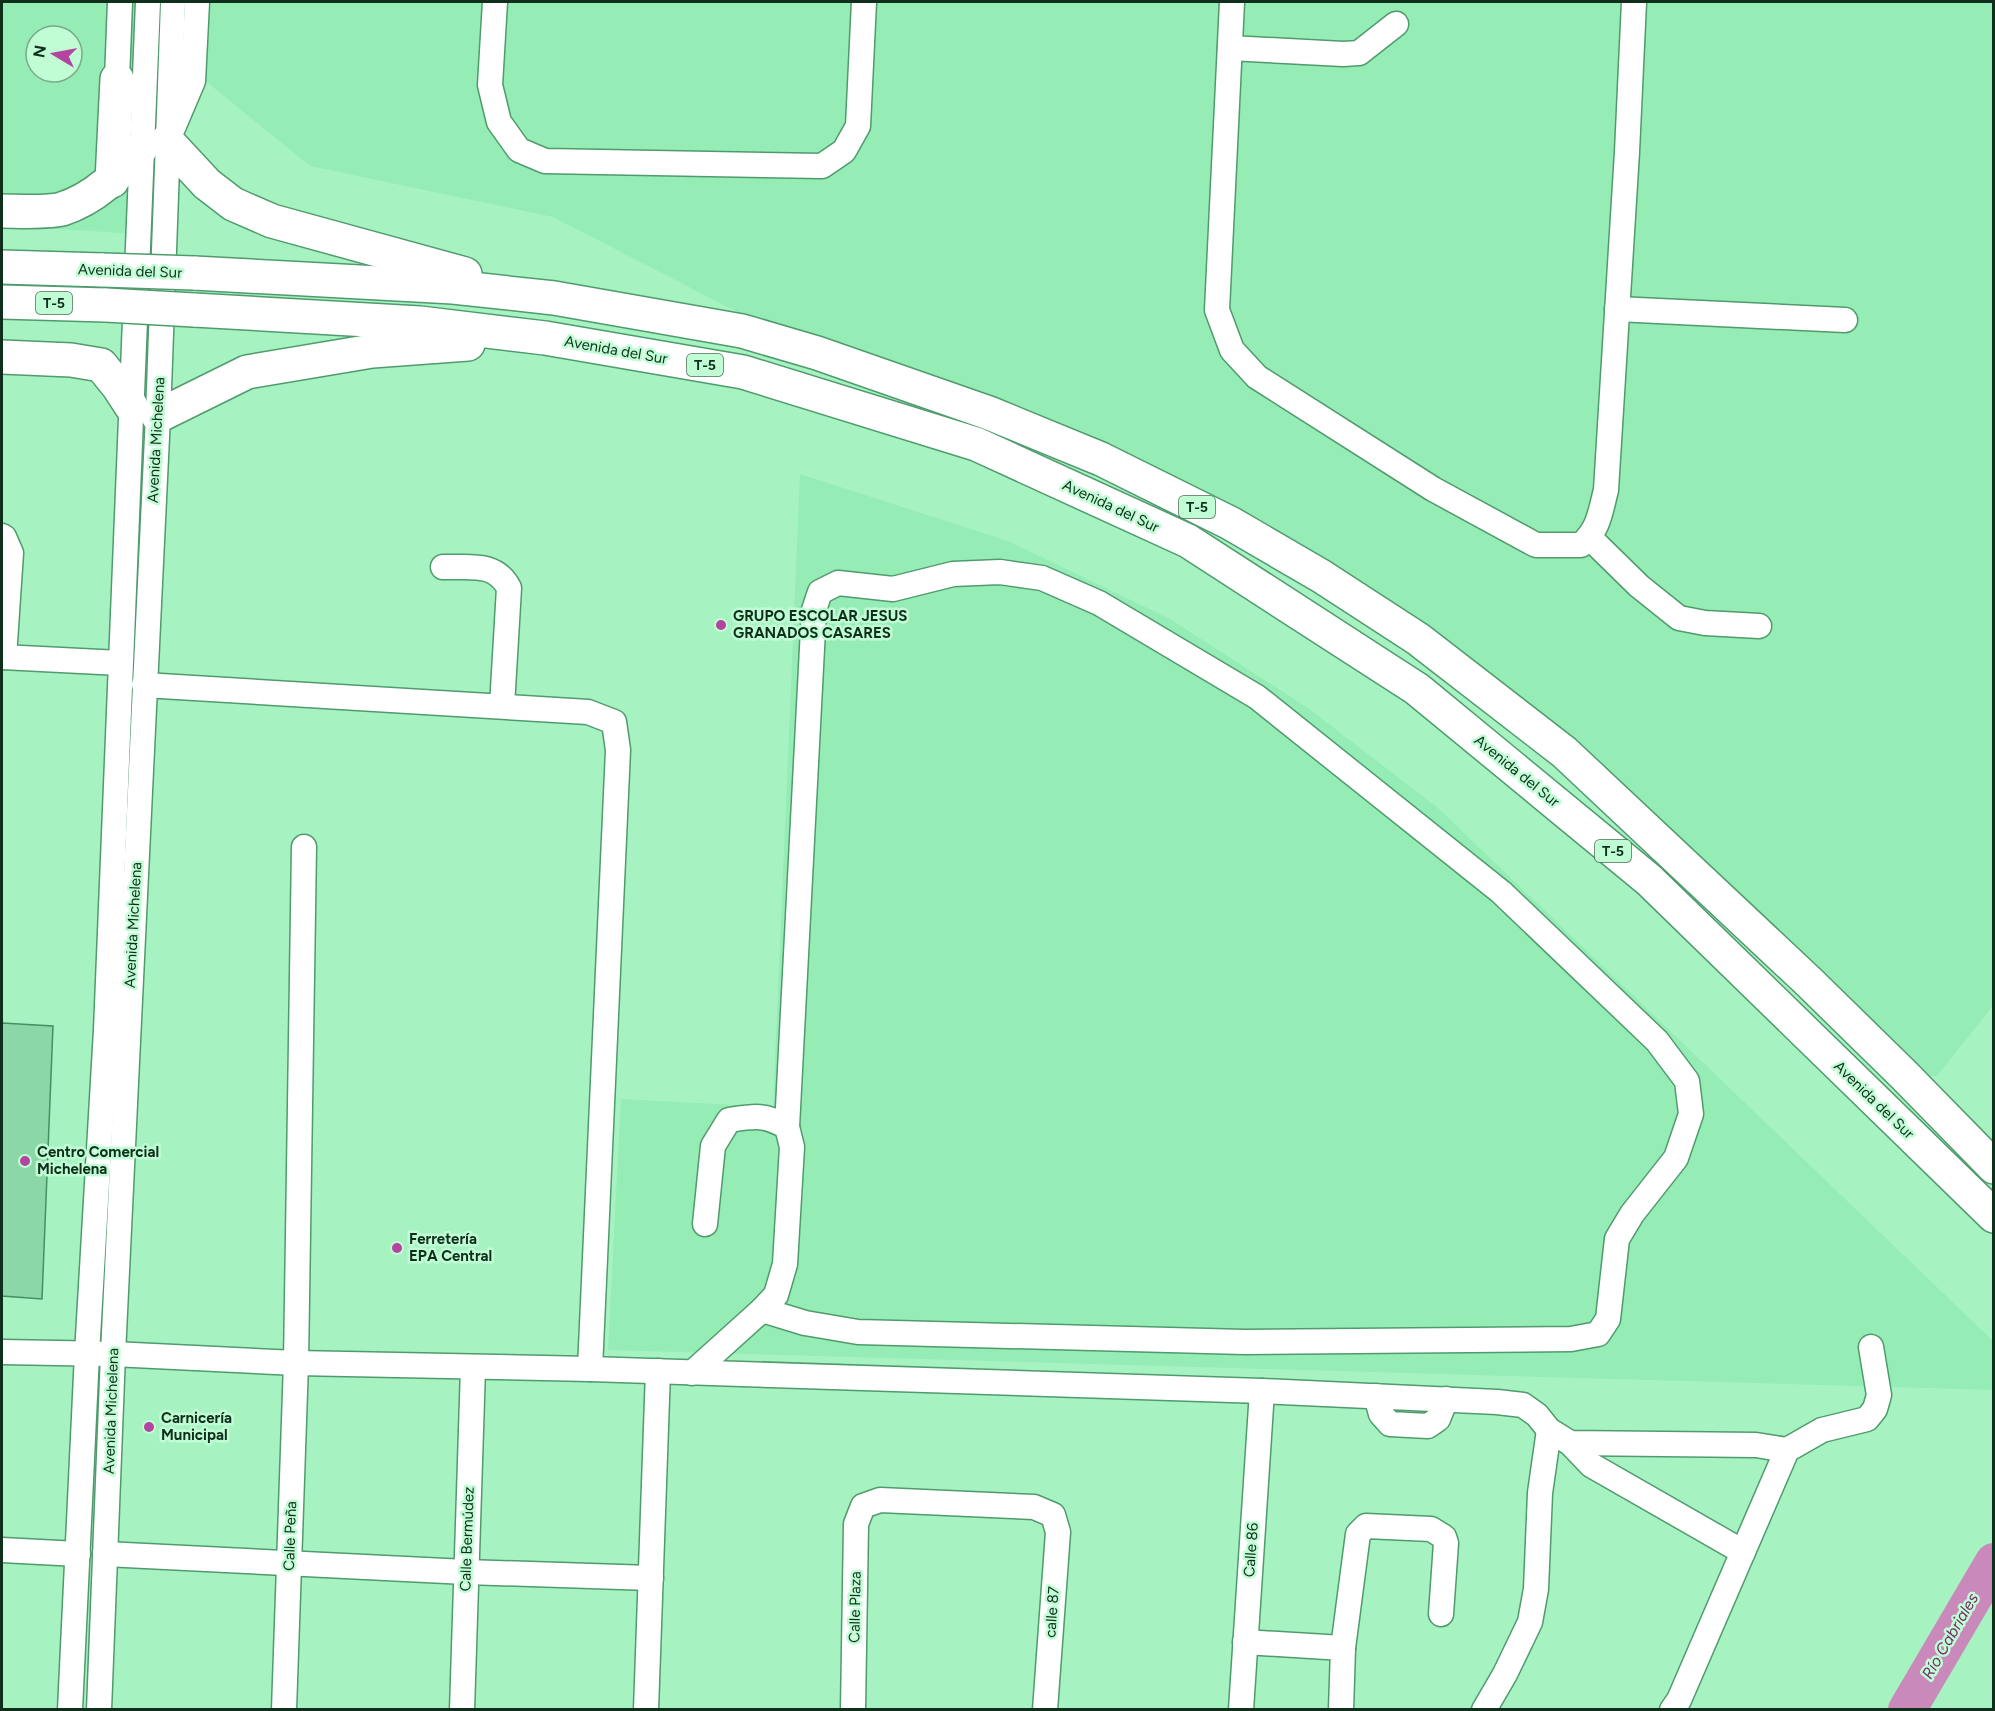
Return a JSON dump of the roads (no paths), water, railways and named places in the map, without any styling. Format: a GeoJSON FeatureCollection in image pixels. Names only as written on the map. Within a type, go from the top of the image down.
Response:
{"type":"FeatureCollection","features":[{"type":"Feature","properties":{"kind":"highway"},"geometry":{"type":"LineString","coordinates":[[112,181],[117,79]]}},
{"type":"Feature","properties":{"kind":"highway"},"geometry":{"type":"LineString","coordinates":[[2,211],[60,209],[101,189],[154,144],[233,204],[272,221],[554,298]]}},
{"type":"Feature","properties":{"kind":"highway","name":"Avenida del Sur"},"geometry":{"type":"LineString","coordinates":[[2,267],[194,273],[453,287],[554,298],[742,331],[817,353],[988,413],[1112,464],[1230,523],[1321,576],[1418,639],[1564,752],[1809,982],[1994,1167]]}},
{"type":"Feature","properties":{"kind":"highway","name":"Avenida del Sur"},"geometry":{"type":"LineString","coordinates":[[2,302],[106,304],[420,323],[545,338],[743,372],[976,444],[1188,541],[1417,689],[1649,880],[1994,1216]]}},
{"type":"Feature","properties":{"kind":"highway"},"geometry":{"type":"LineString","coordinates":[[2,357],[71,360],[101,365],[118,386],[144,411],[247,372],[372,351],[545,338]]}},
{"type":"Feature","properties":{"kind":"street"},"geometry":{"type":"LineString","coordinates":[[117,79],[120,2]]}},
{"type":"Feature","properties":{"kind":"street","name":"Avenida Michelena"},"geometry":{"type":"LineString","coordinates":[[99,1710],[144,685],[144,411],[154,144],[148,2]]}},
{"type":"Feature","properties":{"kind":"street","name":"Avenida Michelena"},"geometry":{"type":"LineString","coordinates":[[154,144],[173,2]]}},
{"type":"Feature","properties":{"kind":"street","name":"Avenida Michelena"},"geometry":{"type":"LineString","coordinates":[[154,144],[193,81],[197,2]]}},
{"type":"Feature","properties":{"kind":"street"},"geometry":{"type":"LineString","coordinates":[[495,2],[490,85],[500,122],[519,150],[544,161],[822,166],[844,151],[858,126],[864,2]]}},
{"type":"Feature","properties":{"kind":"street"},"geometry":{"type":"LineString","coordinates":[[1232,2],[1217,310],[1232,350],[1257,377],[1433,489],[1536,544],[1581,545],[1597,525],[1605,490],[1627,152],[1634,2]]}},
{"type":"Feature","properties":{"kind":"street"},"geometry":{"type":"LineString","coordinates":[[1230,48],[1359,53],[1396,24]]}},
{"type":"Feature","properties":{"kind":"street","name":"Avenida Michelena"},"geometry":{"type":"LineString","coordinates":[[117,79],[154,144]]}},
{"type":"Feature","properties":{"kind":"street"},"geometry":{"type":"LineString","coordinates":[[1617,309],[1845,320]]}},
{"type":"Feature","properties":{"kind":"street","name":"Avenida Michelena"},"geometry":{"type":"LineString","coordinates":[[70,1710],[87,1354],[106,1030],[120,663],[144,411]]}},
{"type":"Feature","properties":{"kind":"street"},"geometry":{"type":"LineString","coordinates":[[2,536],[10,553],[3,657],[120,663]]}},
{"type":"Feature","properties":{"kind":"street"},"geometry":{"type":"LineString","coordinates":[[1589,537],[1639,586],[1680,618],[1759,626]]}},
{"type":"Feature","properties":{"kind":"street"},"geometry":{"type":"LineString","coordinates":[[443,567],[489,568],[503,578],[509,588],[502,706]]}},
{"type":"Feature","properties":{"kind":"street"},"geometry":{"type":"LineString","coordinates":[[692,1372],[777,1295],[785,1263],[792,1147],[788,1127],[814,610],[820,592],[838,583],[894,589],[953,574],[1000,572],[1042,578],[1099,603],[1257,697],[1501,892],[1657,1041],[1687,1081],[1691,1114],[1676,1158],[1632,1214],[1617,1239],[1608,1319],[1598,1334],[1571,1339],[1256,1342],[984,1336],[858,1332],[805,1323],[762,1310]]}},
{"type":"Feature","properties":{"kind":"street"},"geometry":{"type":"LineString","coordinates":[[144,685],[588,712],[614,722],[618,750],[590,1369]]}},
{"type":"Feature","properties":{"kind":"street","name":"Calle Peña"},"geometry":{"type":"LineString","coordinates":[[284,1710],[296,1363],[304,847]]}},
{"type":"Feature","properties":{"kind":"street"},"geometry":{"type":"LineString","coordinates":[[705,1224],[714,1146],[729,1120],[759,1116],[788,1127]]}},
{"type":"Feature","properties":{"kind":"street"},"geometry":{"type":"LineString","coordinates":[[1672,1710],[1679,1700],[1787,1450],[1822,1430],[1867,1419],[1875,1409],[1879,1395],[1871,1347]]}},
{"type":"Feature","properties":{"kind":"street"},"geometry":{"type":"LineString","coordinates":[[2,1352],[113,1354],[296,1363],[590,1369],[1262,1391],[1446,1399],[1523,1405],[1537,1415],[1549,1430],[1570,1443],[1591,1465],[1743,1552]]}},
{"type":"Feature","properties":{"kind":"street","name":"Calle Bermúdez"},"geometry":{"type":"LineString","coordinates":[[462,1710],[473,1368]]}},
{"type":"Feature","properties":{"kind":"street"},"geometry":{"type":"LineString","coordinates":[[645,1710],[658,1371]]}},
{"type":"Feature","properties":{"kind":"street","name":"Calle 86"},"geometry":{"type":"LineString","coordinates":[[1241,1710],[1262,1391]]}},
{"type":"Feature","properties":{"kind":"street"},"geometry":{"type":"LineString","coordinates":[[1484,1710],[1505,1674],[1530,1622],[1536,1589],[1540,1493],[1549,1430]]}},
{"type":"Feature","properties":{"kind":"street"},"geometry":{"type":"LineString","coordinates":[[1570,1443],[1756,1445],[1787,1450]]}},
{"type":"Feature","properties":{"kind":"street","name":"Calle Plaza"},"geometry":{"type":"LineString","coordinates":[[854,1710],[856,1524],[863,1506],[880,1500],[892,1500],[1034,1507],[1053,1515]]}},
{"type":"Feature","properties":{"kind":"street","name":"calle 87"},"geometry":{"type":"LineString","coordinates":[[1045,1710],[1058,1532],[1053,1515]]}},
{"type":"Feature","properties":{"kind":"street"},"geometry":{"type":"LineString","coordinates":[[1341,1710],[1344,1625],[1351,1592],[1358,1534],[1366,1526],[1431,1529],[1444,1537],[1446,1543],[1441,1614]]}},
{"type":"Feature","properties":{"kind":"street"},"geometry":{"type":"LineString","coordinates":[[2,1550],[78,1554]]}},
{"type":"Feature","properties":{"kind":"street"},"geometry":{"type":"LineString","coordinates":[[105,1554],[466,1572],[651,1578]]}},
{"type":"Feature","properties":{"kind":"street"},"geometry":{"type":"LineString","coordinates":[[1245,1642],[1342,1648]]}},
{"type":"Feature","properties":{"kind":"waterway","name":"Río Cabriales"},"geometry":{"type":"LineString","coordinates":[[1907,1710],[1994,1562]]}},
{"type":"Feature","properties":{"kind":"place","name":"GRUPO ESCOLAR JESUS GRANADOS CASARES"},"geometry":{"type":"Point","coordinates":[721,625]}},
{"type":"Feature","properties":{"kind":"place","name":"Centro Comercial Michelena"},"geometry":{"type":"Point","coordinates":[25,1161]}},
{"type":"Feature","properties":{"kind":"place","name":"Ferretería EPA Central"},"geometry":{"type":"Point","coordinates":[397,1248]}},
{"type":"Feature","properties":{"kind":"place","name":"Carnicería Municipal"},"geometry":{"type":"Point","coordinates":[149,1427]}}]}
